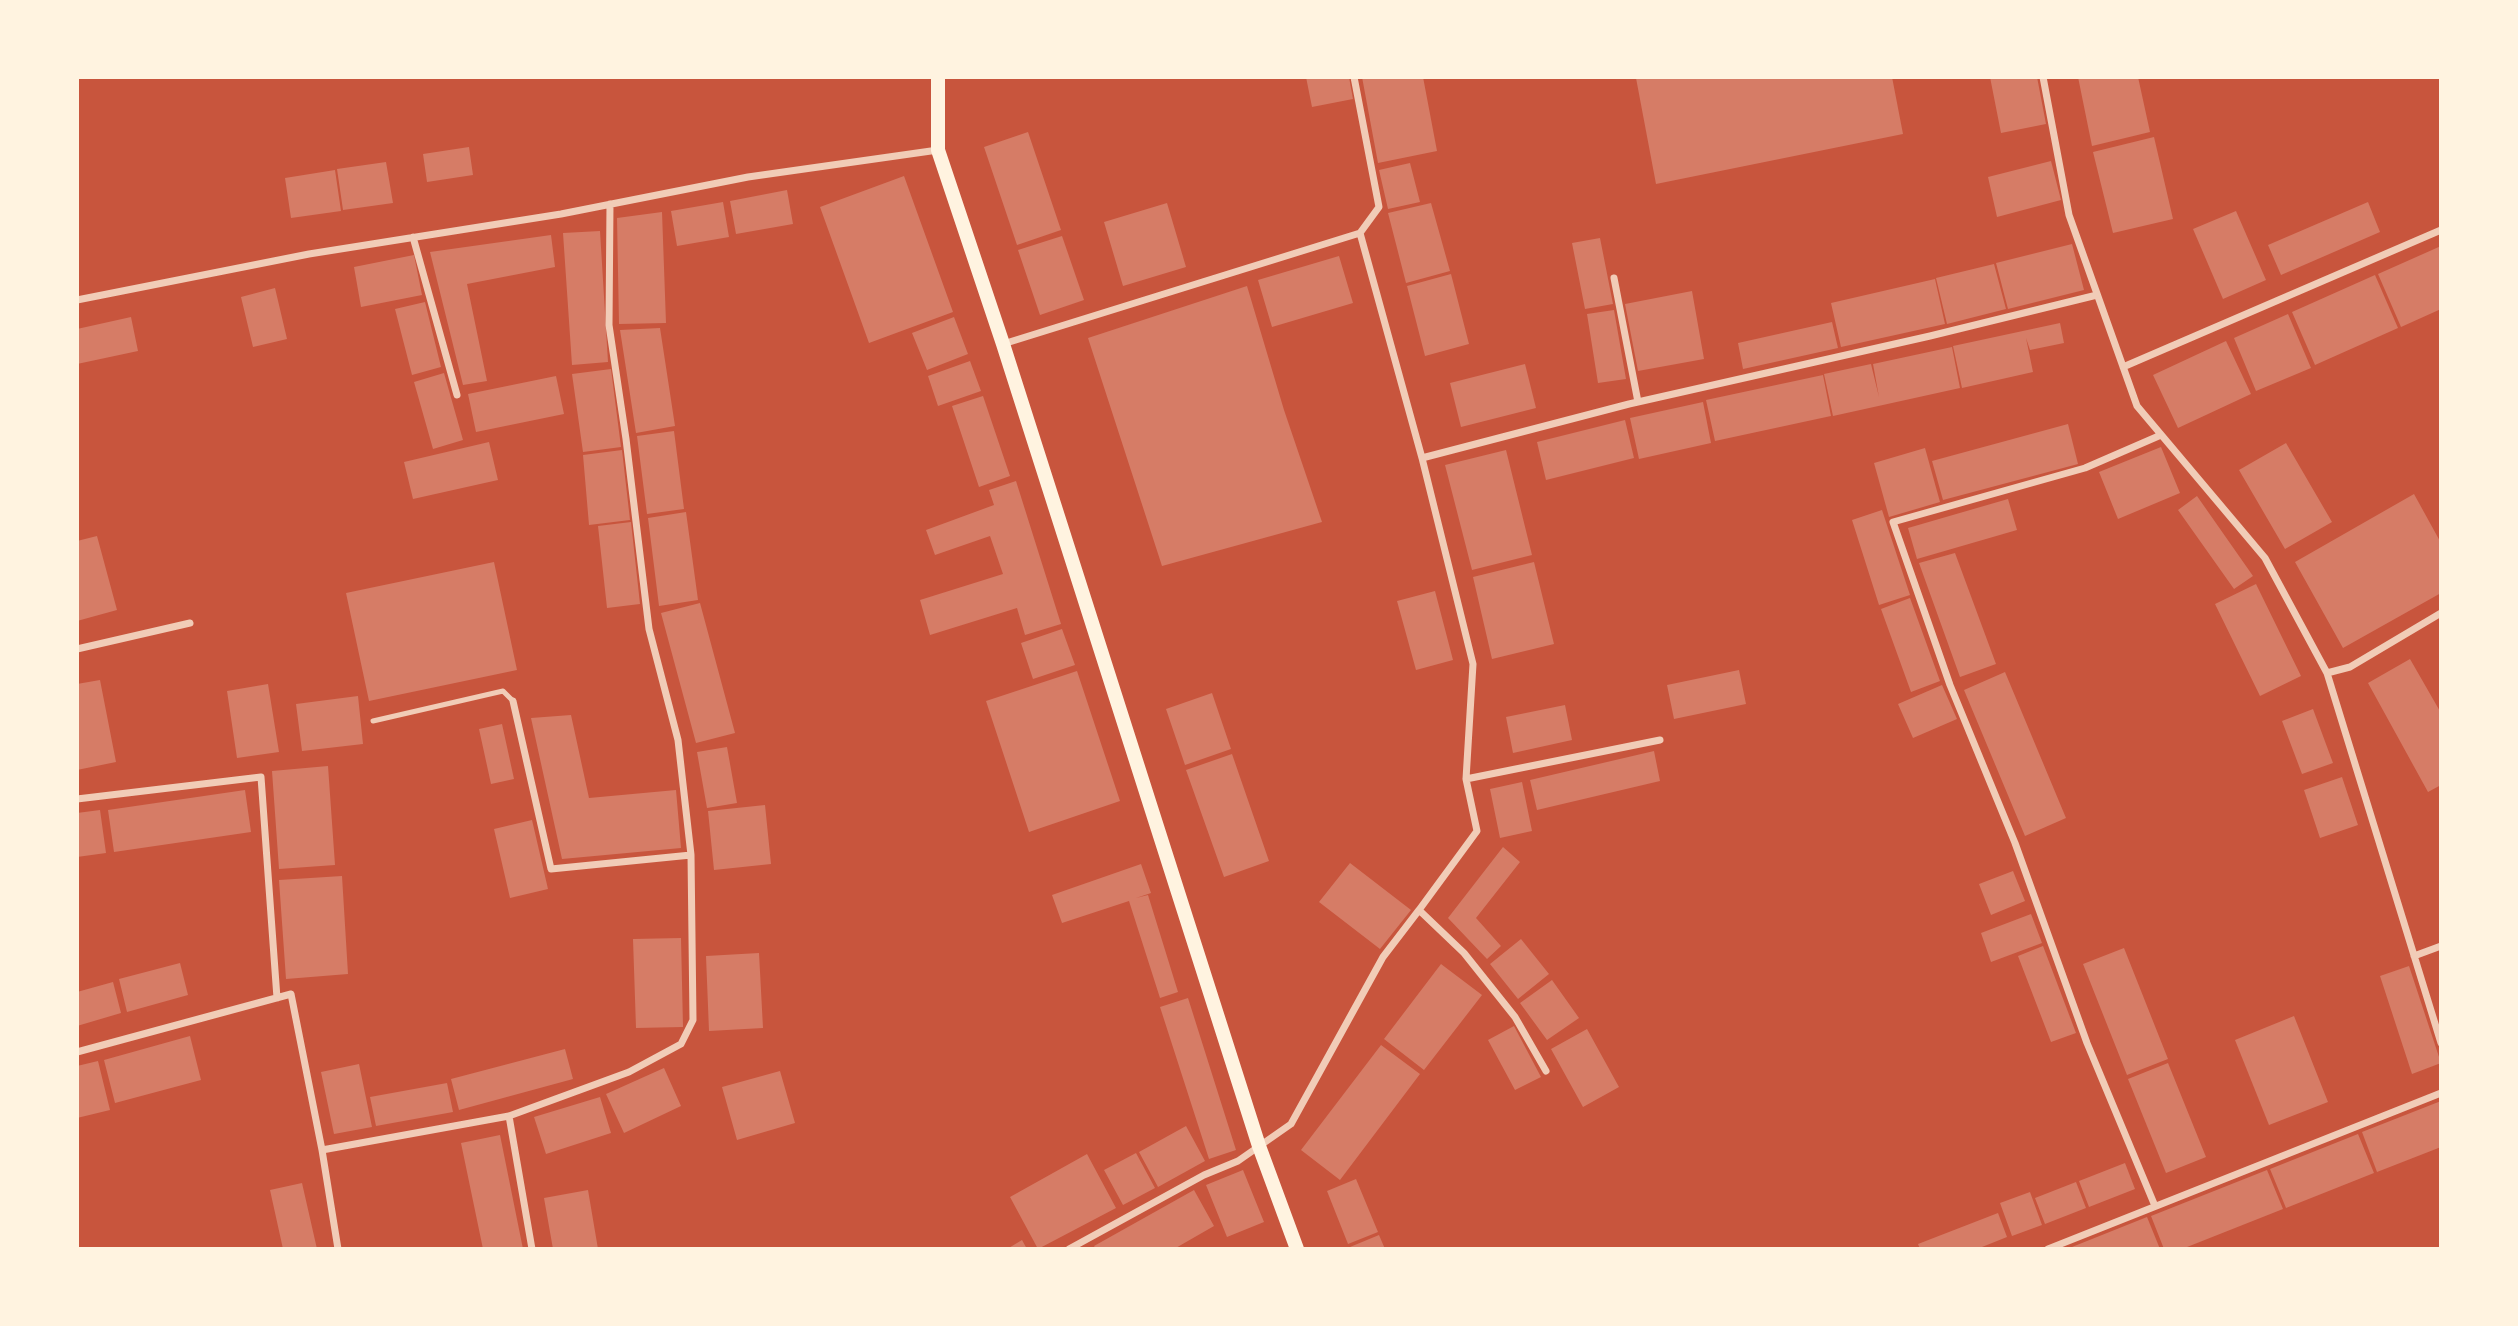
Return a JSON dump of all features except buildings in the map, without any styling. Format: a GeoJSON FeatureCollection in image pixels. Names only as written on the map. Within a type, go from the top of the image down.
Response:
{"type":"FeatureCollection","features":[{"type":"Feature","properties":{"kind":"main road"},"geometry":{"type":"LineString","coordinates":[[938,77],[938,150],[1003,344],[1259,1146],[1297,1249]]}},
{"type":"Feature","properties":{"kind":"street"},"geometry":{"type":"LineString","coordinates":[[1003,344],[1360,233],[1379,207],[1354,77]]}},
{"type":"Feature","properties":{"kind":"street"},"geometry":{"type":"LineString","coordinates":[[2043,77],[2070,215],[2137,406],[2265,558],[2327,673],[2441,1043]]}},
{"type":"Feature","properties":{"kind":"street"},"geometry":{"type":"LineString","coordinates":[[77,300],[309,254],[610,204],[748,177],[938,150]]}},
{"type":"Feature","properties":{"kind":"street"},"geometry":{"type":"LineString","coordinates":[[322,1150],[509,1116],[629,1072],[681,1044],[693,1020],[691,855],[678,740],[649,629],[609,325],[610,204]]}},
{"type":"Feature","properties":{"kind":"street"},"geometry":{"type":"LineString","coordinates":[[2123,367],[2441,230]]}},
{"type":"Feature","properties":{"kind":"street"},"geometry":{"type":"LineString","coordinates":[[1069,1249],[1204,1175],[1238,1161],[1290,1124],[1383,957],[1477,831],[1466,779],[1473,664],[1422,458],[1360,233]]}},
{"type":"Feature","properties":{"kind":"street"},"geometry":{"type":"LineString","coordinates":[[413,237],[457,395]]}},
{"type":"Feature","properties":{"kind":"street"},"geometry":{"type":"LineString","coordinates":[[1615,278],[1638,402]]}},
{"type":"Feature","properties":{"kind":"street"},"geometry":{"type":"LineString","coordinates":[[1422,458],[1638,402],[2097,295]]}},
{"type":"Feature","properties":{"kind":"street"},"geometry":{"type":"LineString","coordinates":[[2155,1206],[2087,1043],[2015,843],[1950,685],[1893,522],[2085,468],[2161,435]]}},
{"type":"Feature","properties":{"kind":"street"},"geometry":{"type":"LineString","coordinates":[[2327,673],[2350,667],[2441,614]]}},
{"type":"Feature","properties":{"kind":"street"},"geometry":{"type":"LineString","coordinates":[[77,649],[190,623]]}},
{"type":"Feature","properties":{"kind":"street"},"geometry":{"type":"LineString","coordinates":[[513,701],[551,869],[691,855]]}},
{"type":"Feature","properties":{"kind":"street"},"geometry":{"type":"LineString","coordinates":[[1466,779],[1660,740]]}},
{"type":"Feature","properties":{"kind":"street"},"geometry":{"type":"LineString","coordinates":[[77,799],[261,776],[277,998]]}},
{"type":"Feature","properties":{"kind":"street"},"geometry":{"type":"LineString","coordinates":[[1419,910],[1464,954],[1506,1006],[1546,1071]]}},
{"type":"Feature","properties":{"kind":"street"},"geometry":{"type":"LineString","coordinates":[[2414,956],[2441,946]]}},
{"type":"Feature","properties":{"kind":"street"},"geometry":{"type":"LineString","coordinates":[[77,1052],[291,995],[322,1150],[338,1249]]}},
{"type":"Feature","properties":{"kind":"street"},"geometry":{"type":"LineString","coordinates":[[2048,1249],[2441,1093]]}},
{"type":"Feature","properties":{"kind":"street"},"geometry":{"type":"LineString","coordinates":[[509,1116],[532,1249]]}},
{"type":"Feature","properties":{"kind":"lane"},"geometry":{"type":"LineString","coordinates":[[373,721],[503,691],[513,701]]}}]}
